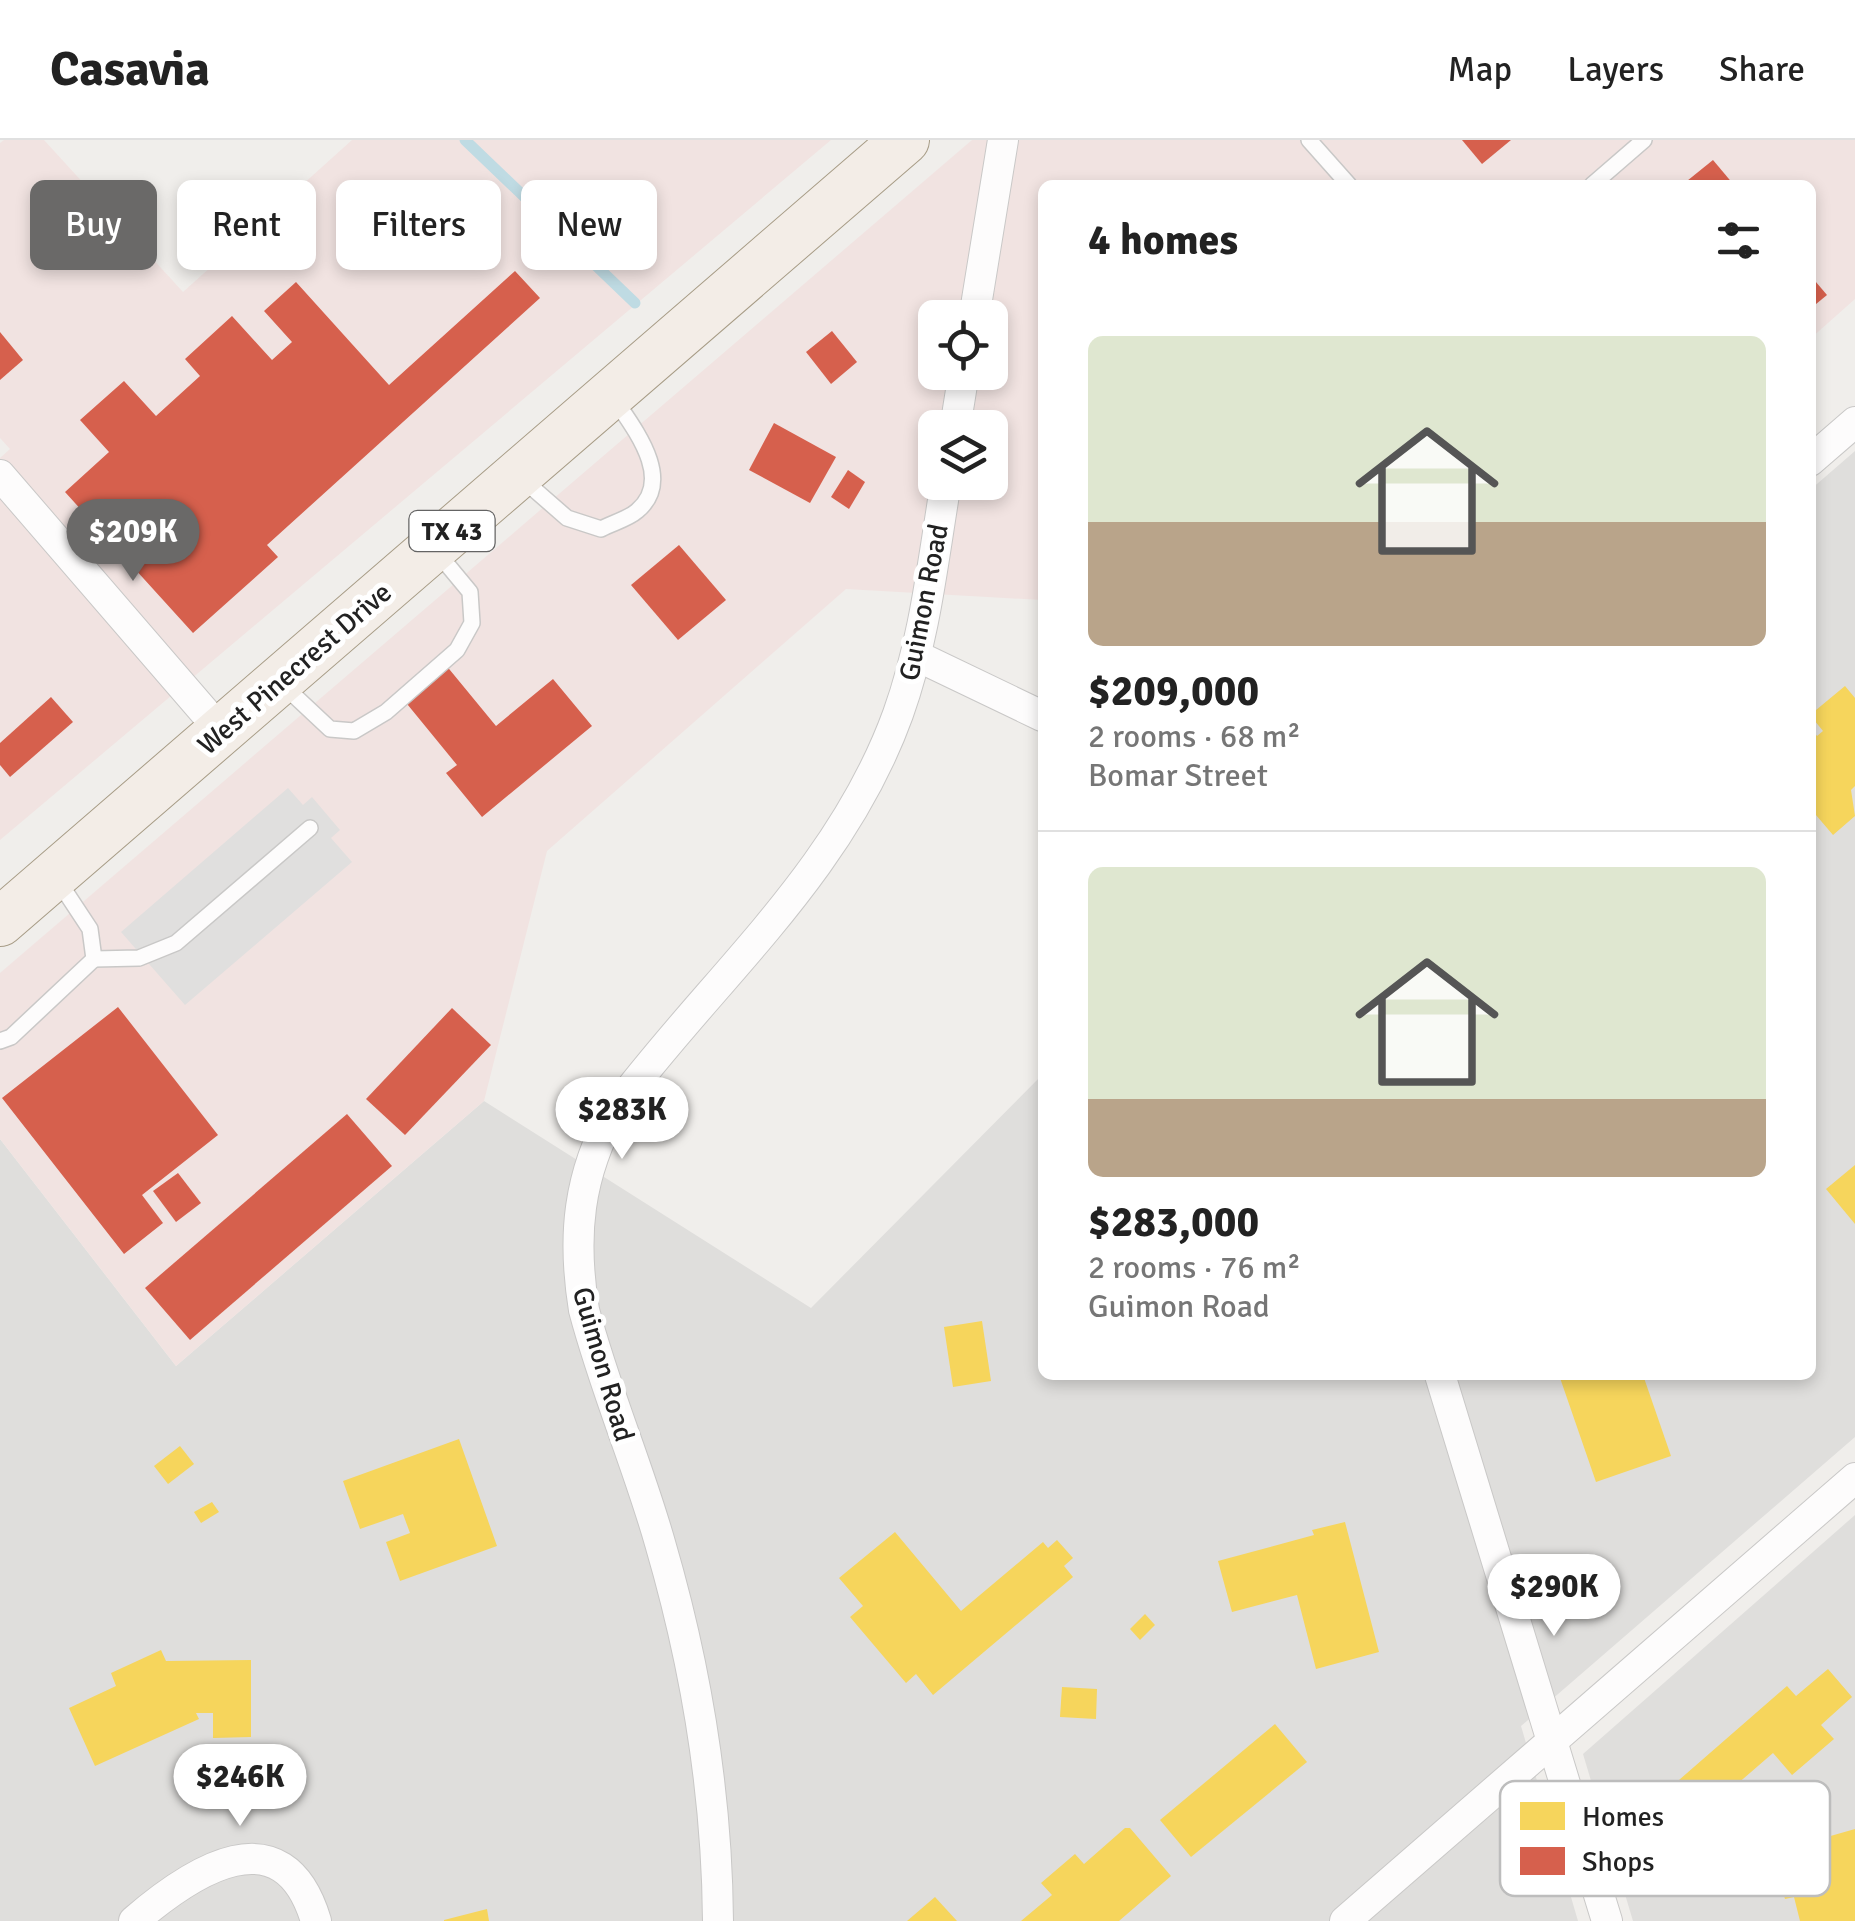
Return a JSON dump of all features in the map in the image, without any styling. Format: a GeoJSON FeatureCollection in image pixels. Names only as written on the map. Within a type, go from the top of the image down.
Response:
{"type":"FeatureCollection","features":[{"type":"Feature","properties":{"kind":"main road","name":"West Pinecrest Drive"},"geometry":{"type":"LineString","coordinates":[[0,922],[905,140]]}},
{"type":"Feature","properties":{"kind":"street"},"geometry":{"type":"LineString","coordinates":[[977,300],[1003,140]]}},
{"type":"Feature","properties":{"kind":"street"},"geometry":{"type":"LineString","coordinates":[[1816,456],[1855,422]]}},
{"type":"Feature","properties":{"kind":"street"},"geometry":{"type":"LineString","coordinates":[[0,475],[221,731]]}},
{"type":"Feature","properties":{"kind":"street","name":"Guimon Road"},"geometry":{"type":"LineString","coordinates":[[718,1921],[705,1746],[694,1673],[660,1541],[584,1310],[578,1274],[578,1204],[597,1142],[616,1109],[645,1070],[752,950],[834,838],[897,718],[917,656],[943,500]]}},
{"type":"Feature","properties":{"kind":"street"},"geometry":{"type":"LineString","coordinates":[[917,656],[1038,714]]}},
{"type":"Feature","properties":{"kind":"street"},"geometry":{"type":"LineString","coordinates":[[1442,1380],[1566,1781]]}},
{"type":"Feature","properties":{"kind":"street"},"geometry":{"type":"LineString","coordinates":[[1507,1781],[1855,1478]]}},
{"type":"Feature","properties":{"kind":"street"},"geometry":{"type":"LineString","coordinates":[[1345,1921],[1500,1787]]}},
{"type":"Feature","properties":{"kind":"street"},"geometry":{"type":"LineString","coordinates":[[134,1921],[173,1888],[206,1869],[230,1859],[259,1859],[279,1867],[300,1885],[316,1921]]}},
{"type":"Feature","properties":{"kind":"street"},"geometry":{"type":"LineString","coordinates":[[1600,1896],[1607,1921]]}},
{"type":"Feature","properties":{"kind":"lane"},"geometry":{"type":"LineString","coordinates":[[1309,140],[1345,180]]}},
{"type":"Feature","properties":{"kind":"lane"},"geometry":{"type":"LineString","coordinates":[[1598,180],[1644,140]]}},
{"type":"Feature","properties":{"kind":"lane"},"geometry":{"type":"LineString","coordinates":[[517,474],[567,518],[601,529],[639,510],[652,484],[647,448],[611,394]]}},
{"type":"Feature","properties":{"kind":"lane"},"geometry":{"type":"LineString","coordinates":[[279,681],[330,728],[354,731],[386,712],[457,650],[472,623],[470,592],[434,547]]}},
{"type":"Feature","properties":{"kind":"lane"},"geometry":{"type":"LineString","coordinates":[[0,1041],[11,1037],[94,958],[139,958],[176,943],[310,828]]}},
{"type":"Feature","properties":{"kind":"lane"},"geometry":{"type":"LineString","coordinates":[[54,875],[90,929],[94,958]]}},
{"type":"Feature","properties":{"kind":"shaded area"},"geometry":{"type":"Polygon","coordinates":[[[44,140],[81,180],[30,180],[30,270],[157,270],[157,264],[183,292],[207,270],[316,270],[316,180],[308,180],[352,140],[831,140],[0,840],[0,458],[10,449],[0,438],[0,143],[44,140]]]}},
{"type":"Feature","properties":{"kind":"shaded area"},"geometry":{"type":"Polygon","coordinates":[[[972,140],[1855,140],[1855,299],[1816,334],[1816,180],[1038,180],[1038,600],[846,589],[547,851],[484,1101],[176,1366],[0,1139],[0,973],[972,140]]]}},
{"type":"Feature","properties":{"kind":"shaded area"},"geometry":{"type":"Polygon","coordinates":[[[1855,451],[1855,1437],[1521,1726],[1537,1781],[1500,1781],[1500,1896],[1571,1896],[1578,1921],[0,1921],[0,1139],[176,1366],[484,1101],[811,1308],[1038,1079],[1038,1380],[1816,1380],[1816,485],[1855,451]]]}},
{"type":"Feature","properties":{"kind":"shaded area"},"geometry":{"type":"Polygon","coordinates":[[[288,788],[303,805],[312,797],[340,830],[331,838],[352,862],[185,1005],[121,932],[288,788]]]}},
{"type":"Feature","properties":{"kind":"shaded area"},"geometry":{"type":"Polygon","coordinates":[[[1855,1515],[1855,1921],[1633,1921],[1626,1896],[1830,1896],[1830,1781],[1591,1781],[1583,1754],[1855,1515]]]}},
{"type":"Feature","properties":{"kind":"building: Homes"},"geometry":{"type":"Polygon","coordinates":[[[1845,686],[1855,698],[1855,786],[1851,790],[1855,816],[1833,835],[1816,815],[1816,735],[1823,731],[1816,722],[1816,710],[1845,686]]]}},
{"type":"Feature","properties":{"kind":"building: Homes"},"geometry":{"type":"Polygon","coordinates":[[[1855,1165],[1855,1224],[1826,1189],[1855,1165]]]}},
{"type":"Feature","properties":{"kind":"building: Homes"},"geometry":{"type":"Polygon","coordinates":[[[982,1321],[991,1381],[953,1387],[944,1327],[982,1321]]]}},
{"type":"Feature","properties":{"kind":"building: Homes"},"geometry":{"type":"Polygon","coordinates":[[[1561,1380],[1645,1380],[1671,1456],[1596,1482],[1561,1380]]]}},
{"type":"Feature","properties":{"kind":"building: Homes"},"geometry":{"type":"Polygon","coordinates":[[[459,1439],[497,1546],[400,1581],[386,1542],[410,1533],[403,1514],[360,1529],[343,1481],[459,1439]]]}},
{"type":"Feature","properties":{"kind":"building: Homes"},"geometry":{"type":"Polygon","coordinates":[[[180,1446],[194,1464],[168,1484],[154,1466],[180,1446]]]}},
{"type":"Feature","properties":{"kind":"building: Homes"},"geometry":{"type":"Polygon","coordinates":[[[212,1502],[219,1512],[201,1523],[194,1512],[212,1502]]]}},
{"type":"Feature","properties":{"kind":"building: Homes"},"geometry":{"type":"Polygon","coordinates":[[[1345,1522],[1379,1652],[1316,1669],[1297,1595],[1232,1612],[1218,1561],[1314,1535],[1312,1530],[1345,1522]]]}},
{"type":"Feature","properties":{"kind":"building: Homes"},"geometry":{"type":"Polygon","coordinates":[[[895,1532],[961,1611],[1043,1542],[1048,1548],[1057,1540],[1073,1558],[1064,1566],[1073,1577],[933,1695],[916,1674],[906,1683],[850,1617],[863,1606],[839,1578],[895,1532]]]}},
{"type":"Feature","properties":{"kind":"building: Homes"},"geometry":{"type":"Polygon","coordinates":[[[1145,1614],[1155,1625],[1140,1640],[1130,1629],[1145,1614]]]}},
{"type":"Feature","properties":{"kind":"building: Homes"},"geometry":{"type":"Polygon","coordinates":[[[161,1650],[166,1661],[251,1660],[251,1737],[213,1738],[213,1713],[196,1713],[199,1719],[95,1766],[69,1708],[116,1686],[111,1673],[161,1650]]]}},
{"type":"Feature","properties":{"kind":"building: Homes"},"geometry":{"type":"Polygon","coordinates":[[[1828,1669],[1852,1697],[1821,1725],[1834,1739],[1792,1775],[1773,1753],[1741,1781],[1679,1780],[1787,1686],[1796,1696],[1828,1669]]]}},
{"type":"Feature","properties":{"kind":"building: Homes"},"geometry":{"type":"Polygon","coordinates":[[[1062,1687],[1097,1689],[1096,1719],[1060,1717],[1062,1687]]]}},
{"type":"Feature","properties":{"kind":"building: Homes"},"geometry":{"type":"Polygon","coordinates":[[[1275,1724],[1307,1762],[1191,1857],[1160,1820],[1275,1724]]]}},
{"type":"Feature","properties":{"kind":"building: Homes"},"geometry":{"type":"Polygon","coordinates":[[[1125,1828],[1130,1828],[1171,1876],[1119,1921],[1021,1921],[1052,1895],[1041,1883],[1075,1854],[1084,1864],[1125,1828]]]}},
{"type":"Feature","properties":{"kind":"building: Homes"},"geometry":{"type":"Polygon","coordinates":[[[1855,1829],[1855,1921],[1800,1921],[1794,1897],[1784,1896],[1830,1896],[1830,1836],[1855,1829]]]}},
{"type":"Feature","properties":{"kind":"building: Homes"},"geometry":{"type":"Polygon","coordinates":[[[935,1897],[957,1921],[907,1921],[935,1897]]]}},
{"type":"Feature","properties":{"kind":"building: Homes"},"geometry":{"type":"Polygon","coordinates":[[[487,1909],[489,1921],[444,1921],[444,1920],[487,1909]]]}},
{"type":"Feature","properties":{"kind":"building: Shops"},"geometry":{"type":"Polygon","coordinates":[[[1462,140],[1511,140],[1482,164],[1462,140]]]}},
{"type":"Feature","properties":{"kind":"building: Shops"},"geometry":{"type":"Polygon","coordinates":[[[1713,160],[1730,180],[1688,180],[1713,160]]]}},
{"type":"Feature","properties":{"kind":"building: Shops"},"geometry":{"type":"Polygon","coordinates":[[[515,271],[540,298],[267,545],[278,557],[193,633],[65,492],[109,452],[80,420],[124,381],[156,416],[200,376],[185,359],[232,316],[272,360],[292,342],[264,311],[296,282],[389,385],[515,271]]]}},
{"type":"Feature","properties":{"kind":"building: Shops"},"geometry":{"type":"Polygon","coordinates":[[[1816,282],[1827,295],[1816,304],[1816,282]]]}},
{"type":"Feature","properties":{"kind":"building: Shops"},"geometry":{"type":"Polygon","coordinates":[[[832,331],[857,362],[831,384],[806,352],[832,331]]]}},
{"type":"Feature","properties":{"kind":"building: Shops"},"geometry":{"type":"Polygon","coordinates":[[[0,332],[23,360],[0,380],[0,332]]]}},
{"type":"Feature","properties":{"kind":"building: Shops"},"geometry":{"type":"Polygon","coordinates":[[[774,423],[836,457],[810,503],[749,470],[774,423]]]}},
{"type":"Feature","properties":{"kind":"building: Shops"},"geometry":{"type":"Polygon","coordinates":[[[848,470],[865,482],[849,509],[831,497],[848,470]]]}},
{"type":"Feature","properties":{"kind":"building: Shops"},"geometry":{"type":"Polygon","coordinates":[[[679,545],[726,600],[678,640],[631,585],[679,545]]]}},
{"type":"Feature","properties":{"kind":"building: Shops"},"geometry":{"type":"Polygon","coordinates":[[[445,664],[496,726],[553,679],[592,726],[482,817],[446,773],[457,765],[403,699],[445,664]]]}},
{"type":"Feature","properties":{"kind":"building: Shops"},"geometry":{"type":"Polygon","coordinates":[[[51,697],[73,722],[10,777],[0,765],[0,743],[51,697]]]}},
{"type":"Feature","properties":{"kind":"building: Shops"},"geometry":{"type":"Polygon","coordinates":[[[118,1007],[218,1135],[142,1195],[163,1223],[124,1254],[2,1098],[118,1007]]]}},
{"type":"Feature","properties":{"kind":"building: Shops"},"geometry":{"type":"Polygon","coordinates":[[[452,1008],[491,1045],[405,1135],[366,1099],[452,1008]]]}},
{"type":"Feature","properties":{"kind":"building: Shops"},"geometry":{"type":"Polygon","coordinates":[[[347,1114],[392,1166],[190,1340],[145,1288],[347,1114]]]}},
{"type":"Feature","properties":{"kind":"building: Shops"},"geometry":{"type":"Polygon","coordinates":[[[178,1173],[201,1203],[176,1222],[153,1191],[178,1173]]]}},
{"type":"Feature","properties":{"kind":"waterway"},"geometry":{"type":"LineString","coordinates":[[465,140],[635,303]]}}]}
